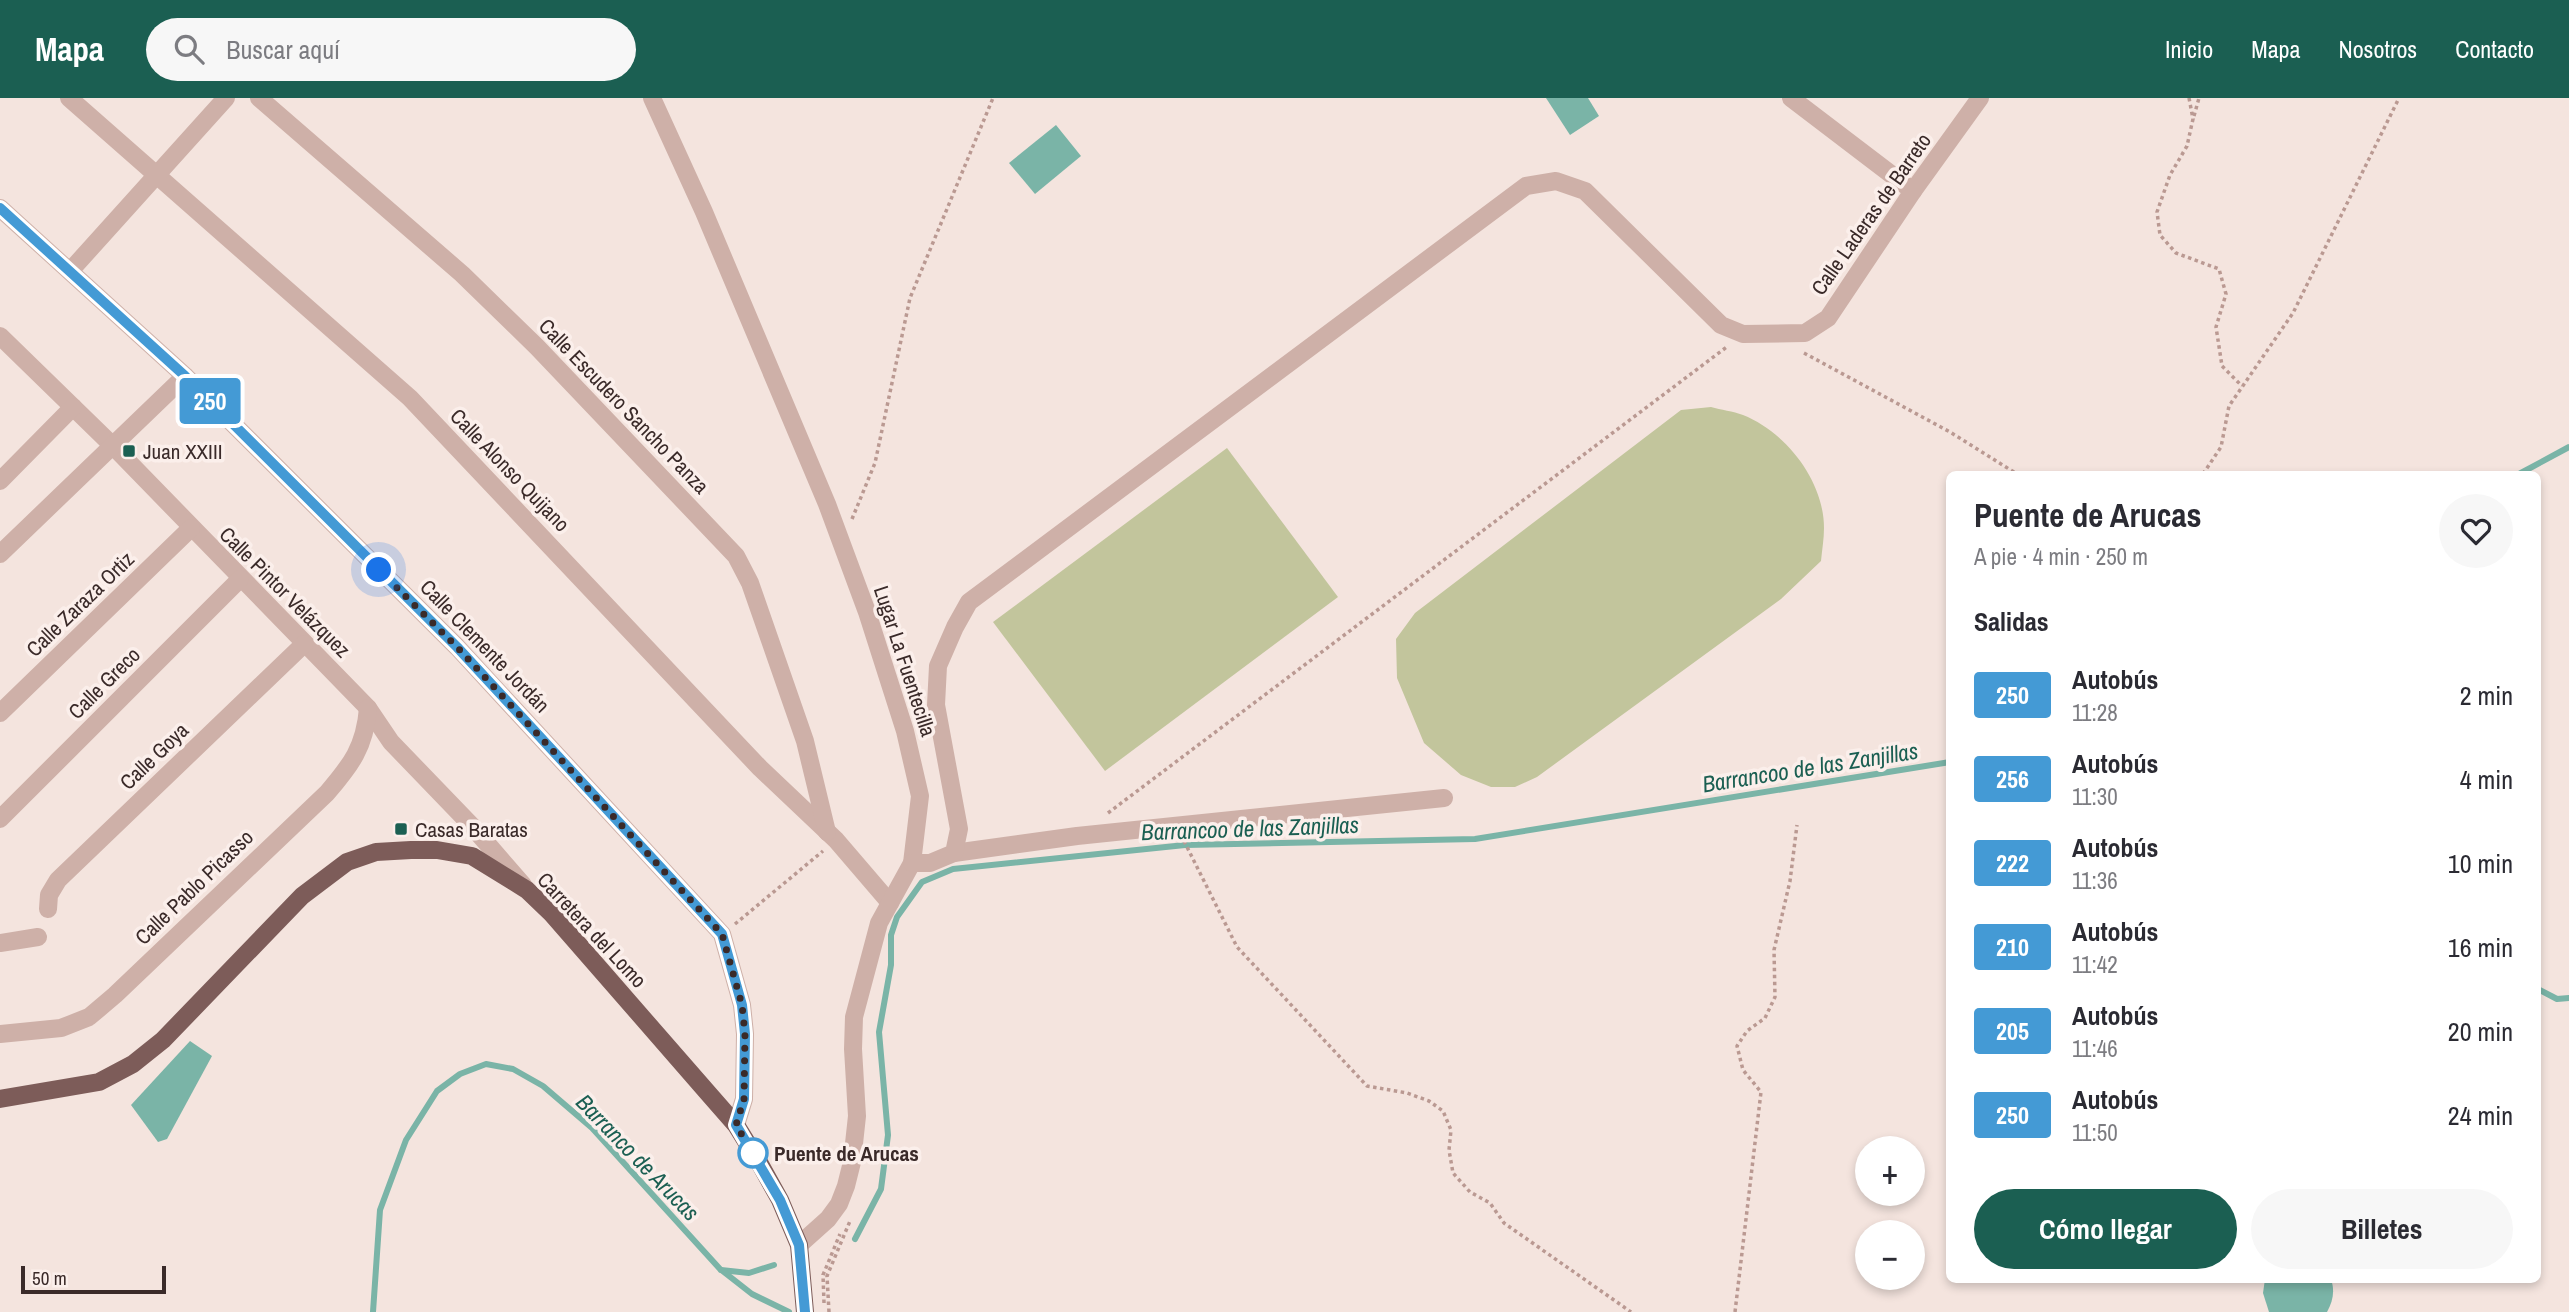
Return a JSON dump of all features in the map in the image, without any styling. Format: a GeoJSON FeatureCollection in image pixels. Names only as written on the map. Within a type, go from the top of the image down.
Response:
{"type":"FeatureCollection","features":[{"type":"Feature","properties":{"kind":"main road","name":"Carretera del Lomo"},"geometry":{"type":"LineString","coordinates":[[0,1099],[99,1082],[133,1064],[163,1040],[302,896],[347,862],[376,852],[437,850],[471,856],[527,890],[552,914],[736,1125],[780,1200],[799,1245],[805,1312]]}},
{"type":"Feature","properties":{"kind":"street","name":"Calle Alonso Quijano"},"geometry":{"type":"LineString","coordinates":[[69,98],[410,398],[760,768],[831,836],[890,903]]}},
{"type":"Feature","properties":{"kind":"street"},"geometry":{"type":"LineString","coordinates":[[71,270],[226,98]]}},
{"type":"Feature","properties":{"kind":"street","name":"Calle Escudero Sancho Panza"},"geometry":{"type":"LineString","coordinates":[[259,98],[462,274],[537,347],[736,556],[750,583],[805,741],[831,836]]}},
{"type":"Feature","properties":{"kind":"street","name":"Lugar La Fuentecilla"},"geometry":{"type":"LineString","coordinates":[[652,98],[704,212],[827,504],[905,732],[920,796],[912,863],[878,923],[854,1017],[857,1116],[852,1162],[846,1186],[839,1204],[828,1219],[799,1245]]}},
{"type":"Feature","properties":{"kind":"street"},"geometry":{"type":"LineString","coordinates":[[1791,98],[1913,191]]}},
{"type":"Feature","properties":{"kind":"street","name":"Calle Laderas de Barreto"},"geometry":{"type":"LineString","coordinates":[[1743,334],[1805,333],[1828,318],[1913,191],[1980,98]]}},
{"type":"Feature","properties":{"kind":"street"},"geometry":{"type":"LineString","coordinates":[[954,853],[959,829],[936,705],[938,666],[969,602],[1526,186],[1556,181],[1585,191],[1721,324],[1743,334]]}},
{"type":"Feature","properties":{"kind":"street","name":"Calle Clemente Jordán"},"geometry":{"type":"LineString","coordinates":[[0,208],[185,376],[457,647],[722,934],[742,1005],[745,1034],[744,1099],[736,1125]]}},
{"type":"Feature","properties":{"kind":"street","name":"Calle Pintor Velázquez"},"geometry":{"type":"LineString","coordinates":[[0,336],[113,446],[368,708],[391,742],[471,825],[527,890]]}},
{"type":"Feature","properties":{"kind":"street"},"geometry":{"type":"LineString","coordinates":[[0,554],[185,376]]}},
{"type":"Feature","properties":{"kind":"street"},"geometry":{"type":"LineString","coordinates":[[0,481],[73,407]]}},
{"type":"Feature","properties":{"kind":"street","name":"Calle Zaraza Ortiz"},"geometry":{"type":"LineString","coordinates":[[0,713],[191,528]]}},
{"type":"Feature","properties":{"kind":"street","name":"Calle Greco"},"geometry":{"type":"LineString","coordinates":[[0,819],[240,579]]}},
{"type":"Feature","properties":{"kind":"street","name":"Calle Goya"},"geometry":{"type":"LineString","coordinates":[[48,909],[49,895],[58,880],[304,644]]}},
{"type":"Feature","properties":{"kind":"street","name":"Calle Pablo Picasso"},"geometry":{"type":"LineString","coordinates":[[0,1034],[61,1028],[89,1017],[115,995],[327,793],[348,769],[366,731],[368,708]]}},
{"type":"Feature","properties":{"kind":"street"},"geometry":{"type":"LineString","coordinates":[[912,863],[930,863],[954,853],[1077,836],[1444,798]]}},
{"type":"Feature","properties":{"kind":"street"},"geometry":{"type":"LineString","coordinates":[[0,943],[38,937]]}},
{"type":"Feature","properties":{"kind":"path"},"geometry":{"type":"LineString","coordinates":[[842,544],[875,463],[911,298],[993,98]]}},
{"type":"Feature","properties":{"kind":"path"},"geometry":{"type":"LineString","coordinates":[[2189,98],[2193,119]]}},
{"type":"Feature","properties":{"kind":"path"},"geometry":{"type":"LineString","coordinates":[[2199,98],[2187,146],[2170,175],[2157,212],[2160,235],[2176,253],[2219,268],[2226,294],[2216,327],[2222,366],[2242,386]]}},
{"type":"Feature","properties":{"kind":"path"},"geometry":{"type":"LineString","coordinates":[[2205,471],[2221,447],[2229,406],[2293,313],[2399,98]]}},
{"type":"Feature","properties":{"kind":"path"},"geometry":{"type":"LineString","coordinates":[[1768,333],[1950,432],[2012,471]]}},
{"type":"Feature","properties":{"kind":"path"},"geometry":{"type":"LineString","coordinates":[[1077,836],[1743,334]]}},
{"type":"Feature","properties":{"kind":"path"},"geometry":{"type":"LineString","coordinates":[[1735,1312],[1760,1092],[1743,1070],[1737,1046],[1747,1031],[1765,1018],[1775,997],[1773,950],[1790,881],[1797,825]]}},
{"type":"Feature","properties":{"kind":"path"},"geometry":{"type":"LineString","coordinates":[[1178,826],[1237,947],[1246,957],[1367,1086],[1407,1093],[1429,1101],[1443,1111],[1451,1130],[1449,1150],[1453,1173],[1470,1192],[1490,1203],[1504,1223],[1631,1312]]}},
{"type":"Feature","properties":{"kind":"path"},"geometry":{"type":"LineString","coordinates":[[722,934],[831,836]]}},
{"type":"Feature","properties":{"kind":"path"},"geometry":{"type":"LineString","coordinates":[[827,1312],[827,1276],[850,1219]]}},
{"type":"Feature","properties":{"kind":"green space"},"geometry":{"type":"Polygon","coordinates":[[[1711,407],[1739,414],[1759,423],[1774,433],[1800,460],[1810,476],[1822,510],[1824,532],[1821,561],[1781,599],[1537,777],[1515,787],[1491,787],[1461,775],[1424,743],[1397,678],[1396,639],[1415,613],[1681,410],[1711,407]]]}},
{"type":"Feature","properties":{"kind":"green space"},"geometry":{"type":"Polygon","coordinates":[[[1227,448],[1338,597],[1105,771],[993,622],[1227,448]]]}},
{"type":"Feature","properties":{"kind":"water"},"geometry":{"type":"Polygon","coordinates":[[[1546,98],[1588,98],[1599,116],[1570,135],[1546,98]]]}},
{"type":"Feature","properties":{"kind":"water"},"geometry":{"type":"Polygon","coordinates":[[[1056,125],[1081,156],[1035,194],[1009,163],[1056,125]]]}},
{"type":"Feature","properties":{"kind":"water"},"geometry":{"type":"Polygon","coordinates":[[[190,1041],[212,1056],[167,1139],[158,1142],[131,1105],[190,1041]]]}},
{"type":"Feature","properties":{"kind":"water"},"geometry":{"type":"Polygon","coordinates":[[[2264,1283],[2332,1283],[2333,1292],[2327,1312],[2269,1312],[2263,1293],[2264,1283]]]}},
{"type":"Feature","properties":{"kind":"waterway","name":"Barrancoo de las Zanjillas"},"geometry":{"type":"LineString","coordinates":[[2525,471],[2569,447]]}},
{"type":"Feature","properties":{"kind":"waterway","name":"Barrancoo de las Zanjillas"},"geometry":{"type":"LineString","coordinates":[[855,1239],[881,1189],[888,1135],[879,1032],[891,965],[891,935],[897,917],[922,882],[953,869],[1185,845],[1475,839],[1946,763]]}},
{"type":"Feature","properties":{"kind":"waterway"},"geometry":{"type":"LineString","coordinates":[[2541,991],[2557,999],[2569,998]]}},
{"type":"Feature","properties":{"kind":"waterway","name":"Barranco de Arucas"},"geometry":{"type":"LineString","coordinates":[[373,1312],[380,1210],[406,1140],[437,1091],[460,1074],[486,1064],[513,1069],[543,1086],[592,1128],[720,1269],[752,1294],[789,1312]]}},
{"type":"Feature","properties":{"kind":"waterway","name":"Barrancoo de las Zanjillas"},"geometry":{"type":"LineString","coordinates":[[721,1270],[749,1273],[774,1265]]}},
{"type":"Feature","properties":{"kind":"bus line","name":"250"},"geometry":{"type":"LineString","coordinates":[[0,208],[185,376],[457,647],[722,934],[742,1005],[745,1034],[744,1099],[736,1125],[780,1200],[799,1245],[805,1312]]}},
{"type":"Feature","properties":{"kind":"place","name":"Juan XXIII"},"geometry":{"type":"Point","coordinates":[129,451]}},
{"type":"Feature","properties":{"kind":"place","name":"Casas Baratas"},"geometry":{"type":"Point","coordinates":[401,829]}},
{"type":"Feature","properties":{"kind":"place","name":"Puente de Arucas"},"geometry":{"type":"Point","coordinates":[753,1153]}},
{"type":"Feature","properties":{"kind":"route"},"geometry":{"type":"LineString","coordinates":[[379,570],[457,647],[722,934],[742,1005],[745,1034],[744,1099],[736,1125],[753,1153]]}}]}
